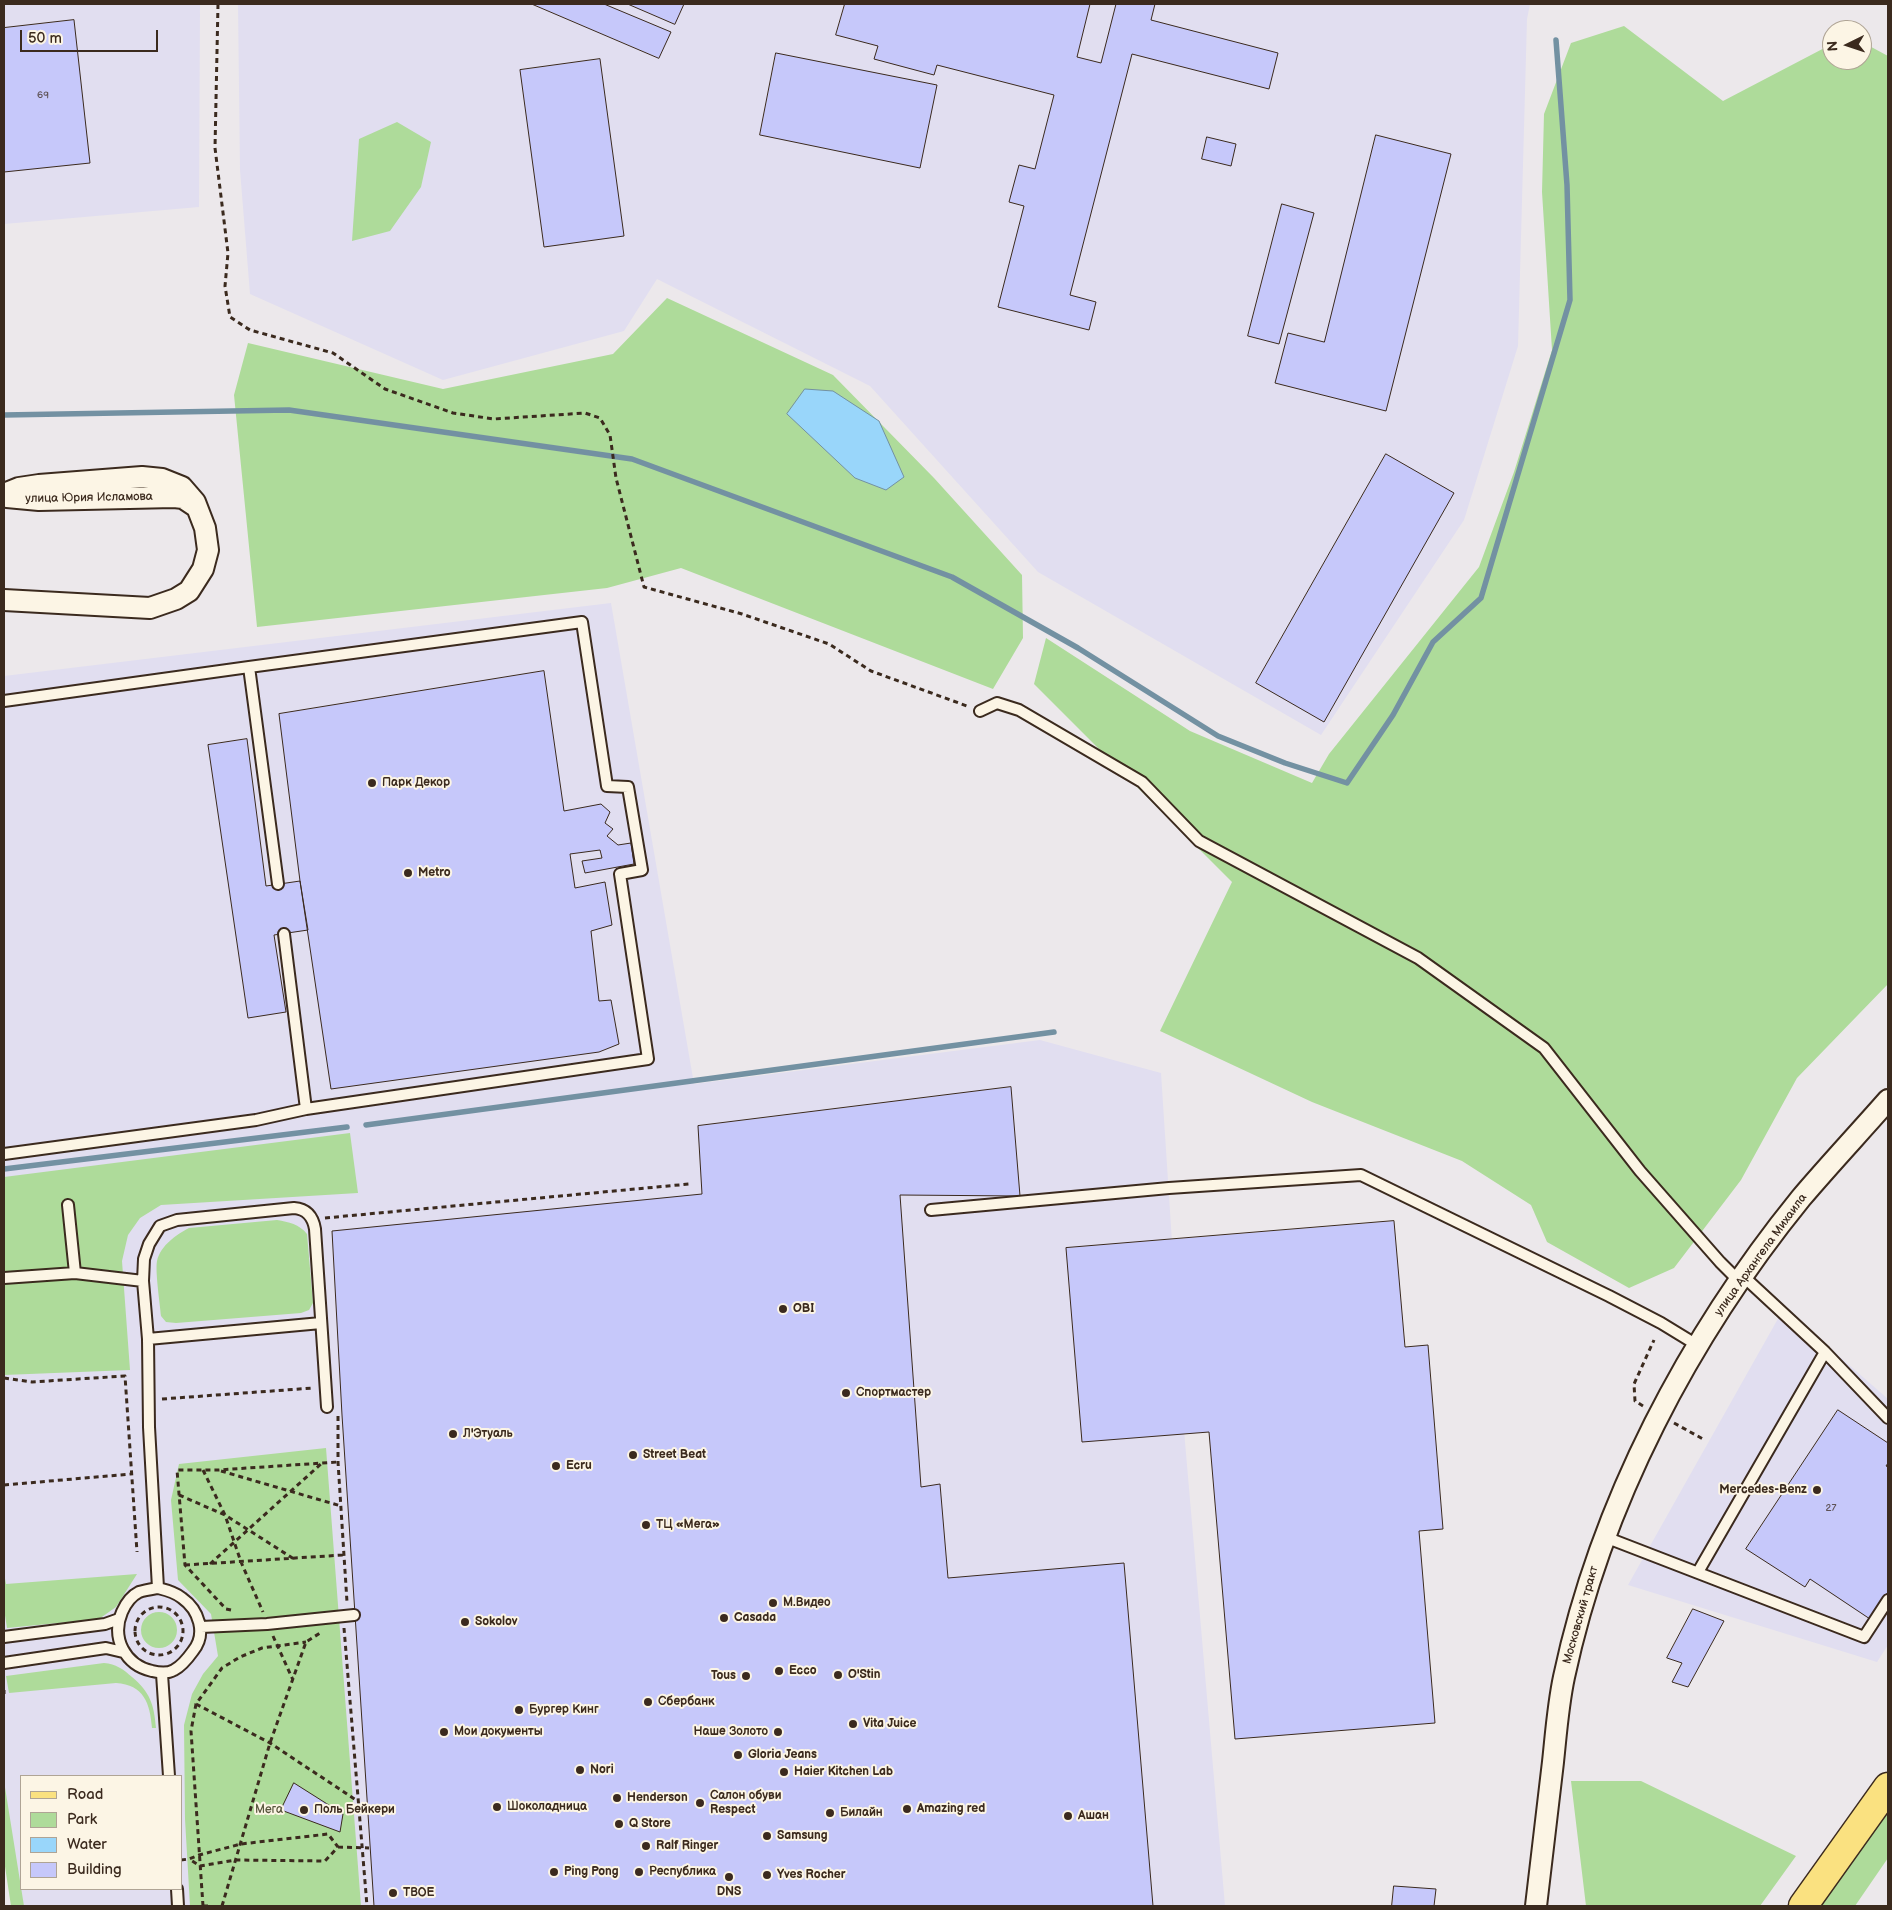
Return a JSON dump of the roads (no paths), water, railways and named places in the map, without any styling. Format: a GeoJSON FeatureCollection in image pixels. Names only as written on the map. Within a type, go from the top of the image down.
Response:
{"type":"FeatureCollection","features":[{"type":"Feature","properties":{"kind":"main road"},"geometry":{"type":"LineString","coordinates":[[1804,1906],[1888,1787]]}},
{"type":"Feature","properties":{"kind":"street"},"geometry":{"type":"LineString","coordinates":[[4,495],[19,488],[39,485],[153,478],[172,482],[182,487],[191,495],[202,515],[206,528],[208,550],[202,569],[189,590],[176,599],[150,608],[4,600]]}},
{"type":"Feature","properties":{"kind":"street","name":"улица Юрия Исламова"},"geometry":{"type":"LineString","coordinates":[[4,495],[39,500],[174,497],[190,501],[202,515]]}},
{"type":"Feature","properties":{"kind":"street","name":"улица Архангела Михаила"},"geometry":{"type":"LineString","coordinates":[[1697,1345],[1802,1197],[1888,1100]]}},
{"type":"Feature","properties":{"kind":"street","name":"Московский тракт"},"geometry":{"type":"LineString","coordinates":[[1536,1906],[1563,1680],[1574,1633],[1589,1581],[1631,1471],[1697,1345]]}},
{"type":"Feature","properties":{"kind":"lane"},"geometry":{"type":"LineString","coordinates":[[4,701],[582,622],[607,786],[628,787],[642,870],[620,874],[648,1060],[306,1109],[256,1120],[4,1154]]}},
{"type":"Feature","properties":{"kind":"lane"},"geometry":{"type":"LineString","coordinates":[[249,667],[278,884]]}},
{"type":"Feature","properties":{"kind":"lane"},"geometry":{"type":"LineString","coordinates":[[980,711],[997,703],[1019,710],[1134,777],[1142,782],[1199,841],[1418,958],[1544,1048],[1640,1171],[1720,1262],[1825,1352],[1888,1418]]}},
{"type":"Feature","properties":{"kind":"lane"},"geometry":{"type":"LineString","coordinates":[[284,934],[306,1109]]}},
{"type":"Feature","properties":{"kind":"lane"},"geometry":{"type":"LineString","coordinates":[[932,1210],[1169,1188],[1361,1175],[1609,1296],[1697,1345]]}},
{"type":"Feature","properties":{"kind":"lane"},"geometry":{"type":"LineString","coordinates":[[68,1204],[75,1274]]}},
{"type":"Feature","properties":{"kind":"lane"},"geometry":{"type":"LineString","coordinates":[[158,1588],[148,1400],[148,1339],[143,1280],[144,1259],[149,1244],[160,1226],[177,1220],[294,1208],[303,1209],[310,1215],[314,1224],[327,1407]]}},
{"type":"Feature","properties":{"kind":"lane"},"geometry":{"type":"LineString","coordinates":[[4,1278],[75,1274],[143,1280]]}},
{"type":"Feature","properties":{"kind":"lane"},"geometry":{"type":"LineString","coordinates":[[148,1339],[321,1323]]}},
{"type":"Feature","properties":{"kind":"lane"},"geometry":{"type":"LineString","coordinates":[[1698,1572],[1825,1352]]}},
{"type":"Feature","properties":{"kind":"lane"},"geometry":{"type":"LineString","coordinates":[[1605,1537],[1864,1637],[1888,1600]]}},
{"type":"Feature","properties":{"kind":"lane"},"geometry":{"type":"LineString","coordinates":[[158,1588],[176,1594],[191,1605],[201,1627],[199,1641],[183,1664],[174,1671],[162,1674],[144,1669],[133,1663],[123,1652],[118,1635],[119,1618],[125,1604],[138,1593],[158,1588]]}},
{"type":"Feature","properties":{"kind":"lane"},"geometry":{"type":"LineString","coordinates":[[201,1627],[267,1624],[354,1616]]}},
{"type":"Feature","properties":{"kind":"lane"},"geometry":{"type":"LineString","coordinates":[[4,1638],[105,1624],[119,1618]]}},
{"type":"Feature","properties":{"kind":"lane"},"geometry":{"type":"LineString","coordinates":[[4,1663],[106,1648],[123,1652]]}},
{"type":"Feature","properties":{"kind":"lane"},"geometry":{"type":"LineString","coordinates":[[162,1674],[169,1775]]}},
{"type":"Feature","properties":{"kind":"lane"},"geometry":{"type":"LineString","coordinates":[[177,1890],[178,1906]]}},
{"type":"Feature","properties":{"kind":"water"},"geometry":{"type":"Polygon","coordinates":[[[805,389],[833,391],[879,421],[904,477],[886,490],[855,478],[787,414],[805,389]]]}},
{"type":"Feature","properties":{"kind":"waterway"},"geometry":{"type":"LineString","coordinates":[[4,415],[289,410],[632,459],[952,577],[1078,648],[1218,736],[1285,763],[1347,783],[1393,715],[1433,642],[1481,598],[1570,300],[1567,185],[1556,40]]}},
{"type":"Feature","properties":{"kind":"waterway"},"geometry":{"type":"LineString","coordinates":[[366,1125],[1054,1032]]}},
{"type":"Feature","properties":{"kind":"waterway"},"geometry":{"type":"LineString","coordinates":[[4,1169],[347,1127]]}},
{"type":"Feature","properties":{"kind":"place","name":"Парк Декор"},"geometry":{"type":"Point","coordinates":[372,783]}},
{"type":"Feature","properties":{"kind":"place","name":"Metro"},"geometry":{"type":"Point","coordinates":[408,873]}},
{"type":"Feature","properties":{"kind":"place","name":"OBI"},"geometry":{"type":"Point","coordinates":[783,1309]}},
{"type":"Feature","properties":{"kind":"place","name":"Спортмастер"},"geometry":{"type":"Point","coordinates":[846,1393]}},
{"type":"Feature","properties":{"kind":"place","name":"Л'Этуаль"},"geometry":{"type":"Point","coordinates":[453,1434]}},
{"type":"Feature","properties":{"kind":"place","name":"Street Beat"},"geometry":{"type":"Point","coordinates":[633,1455]}},
{"type":"Feature","properties":{"kind":"place","name":"Ecru"},"geometry":{"type":"Point","coordinates":[556,1466]}},
{"type":"Feature","properties":{"kind":"place","name":"Mercedes-Benz"},"geometry":{"type":"Point","coordinates":[1817,1490]}},
{"type":"Feature","properties":{"kind":"place","name":"ТЦ «Мега»"},"geometry":{"type":"Point","coordinates":[646,1525]}},
{"type":"Feature","properties":{"kind":"place","name":"М.Видео"},"geometry":{"type":"Point","coordinates":[773,1603]}},
{"type":"Feature","properties":{"kind":"place","name":"Casada"},"geometry":{"type":"Point","coordinates":[724,1618]}},
{"type":"Feature","properties":{"kind":"place","name":"Sokolov"},"geometry":{"type":"Point","coordinates":[465,1622]}},
{"type":"Feature","properties":{"kind":"place","name":"Ecco"},"geometry":{"type":"Point","coordinates":[779,1671]}},
{"type":"Feature","properties":{"kind":"place","name":"O'Stin"},"geometry":{"type":"Point","coordinates":[838,1675]}},
{"type":"Feature","properties":{"kind":"place","name":"Tous"},"geometry":{"type":"Point","coordinates":[746,1676]}},
{"type":"Feature","properties":{"kind":"place","name":"Сбербанк"},"geometry":{"type":"Point","coordinates":[648,1702]}},
{"type":"Feature","properties":{"kind":"place","name":"Бургер Кинг"},"geometry":{"type":"Point","coordinates":[519,1710]}},
{"type":"Feature","properties":{"kind":"place","name":"Vita Juice"},"geometry":{"type":"Point","coordinates":[853,1724]}},
{"type":"Feature","properties":{"kind":"place","name":"Мои документы"},"geometry":{"type":"Point","coordinates":[444,1732]}},
{"type":"Feature","properties":{"kind":"place","name":"Наше Золото"},"geometry":{"type":"Point","coordinates":[778,1732]}},
{"type":"Feature","properties":{"kind":"place","name":"Gloria Jeans"},"geometry":{"type":"Point","coordinates":[738,1755]}},
{"type":"Feature","properties":{"kind":"place","name":"Nori"},"geometry":{"type":"Point","coordinates":[580,1770]}},
{"type":"Feature","properties":{"kind":"place","name":"Haier Kitchen Lab"},"geometry":{"type":"Point","coordinates":[784,1772]}},
{"type":"Feature","properties":{"kind":"place","name":"Henderson"},"geometry":{"type":"Point","coordinates":[617,1798]}},
{"type":"Feature","properties":{"kind":"place","name":"Салон обуви Respect"},"geometry":{"type":"Point","coordinates":[700,1803]}},
{"type":"Feature","properties":{"kind":"place","name":"Шоколадница"},"geometry":{"type":"Point","coordinates":[497,1807]}},
{"type":"Feature","properties":{"kind":"place","name":"Amazing red"},"geometry":{"type":"Point","coordinates":[907,1809]}},
{"type":"Feature","properties":{"kind":"place","name":"Поль Бейкери"},"geometry":{"type":"Point","coordinates":[304,1810]}},
{"type":"Feature","properties":{"kind":"place","name":"Билайн"},"geometry":{"type":"Point","coordinates":[830,1813]}},
{"type":"Feature","properties":{"kind":"place","name":"Ашан"},"geometry":{"type":"Point","coordinates":[1068,1816]}},
{"type":"Feature","properties":{"kind":"place","name":"Q Store"},"geometry":{"type":"Point","coordinates":[619,1824]}},
{"type":"Feature","properties":{"kind":"place","name":"Samsung"},"geometry":{"type":"Point","coordinates":[767,1836]}},
{"type":"Feature","properties":{"kind":"place","name":"Ralf Ringer"},"geometry":{"type":"Point","coordinates":[646,1846]}},
{"type":"Feature","properties":{"kind":"place","name":"Ping Pong"},"geometry":{"type":"Point","coordinates":[554,1872]}},
{"type":"Feature","properties":{"kind":"place","name":"Республика"},"geometry":{"type":"Point","coordinates":[639,1872]}},
{"type":"Feature","properties":{"kind":"place","name":"Yves Rocher"},"geometry":{"type":"Point","coordinates":[767,1875]}},
{"type":"Feature","properties":{"kind":"place","name":"DNS"},"geometry":{"type":"Point","coordinates":[729,1877]}},
{"type":"Feature","properties":{"kind":"place","name":"ТВОЕ"},"geometry":{"type":"Point","coordinates":[393,1893]}},
{"type":"Feature","properties":{"kind":"park label","name":"Мега"},"geometry":{"type":"Point","coordinates":[269,1810]}}]}
